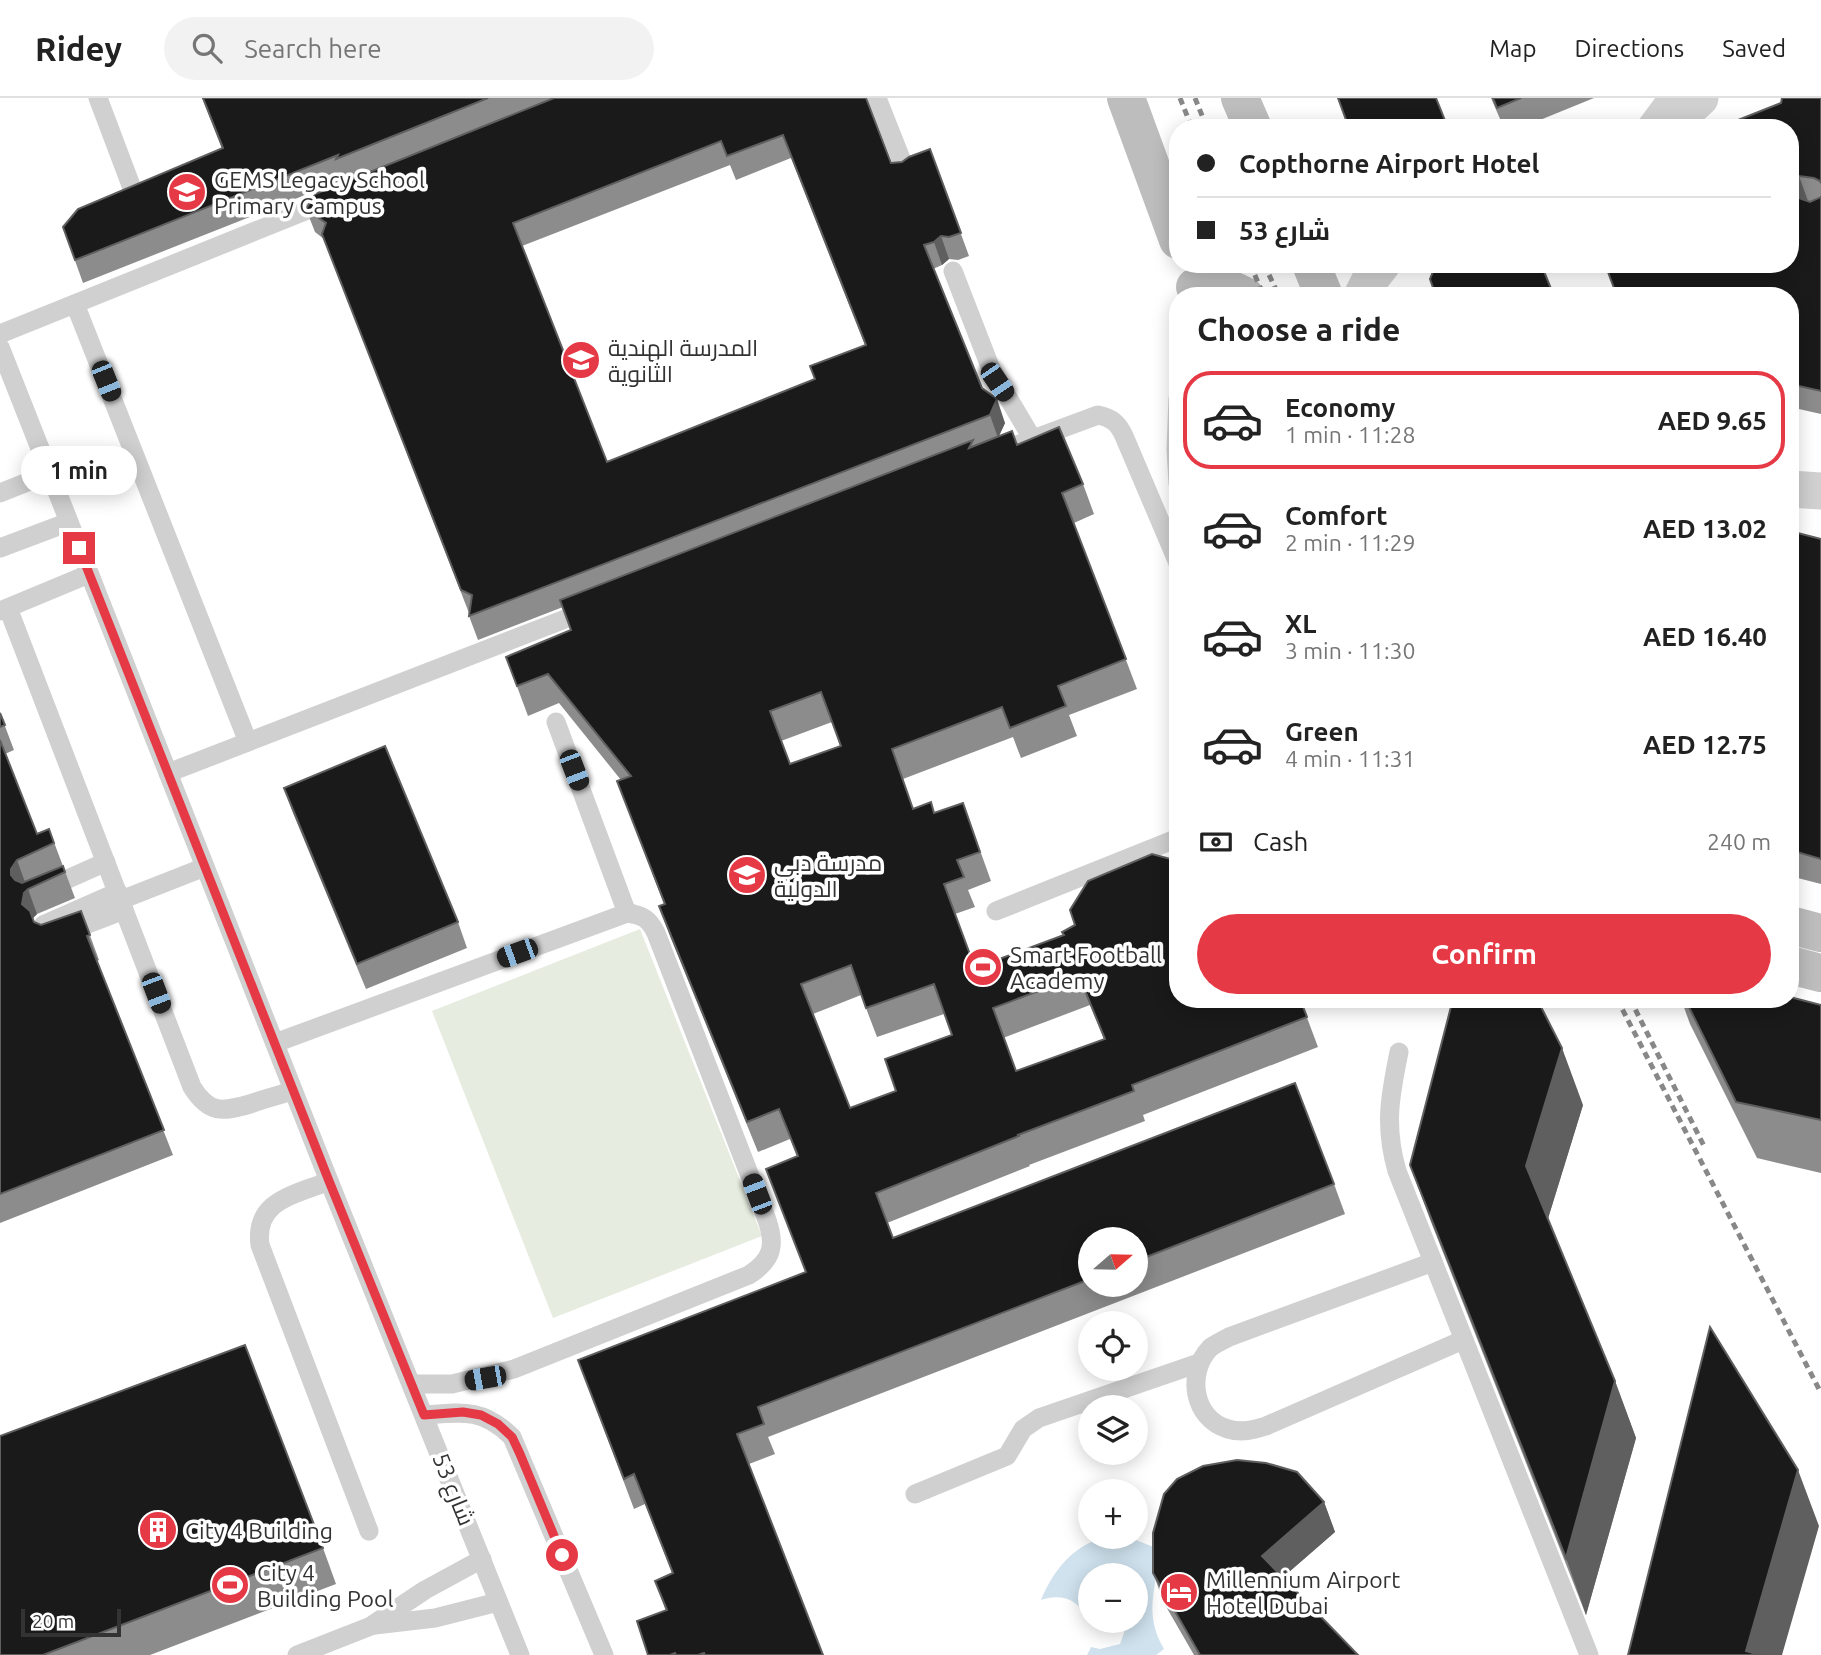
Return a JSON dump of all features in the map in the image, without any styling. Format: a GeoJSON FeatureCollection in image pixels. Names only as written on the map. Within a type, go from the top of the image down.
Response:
{"type":"FeatureCollection","features":[{"type":"Feature","properties":{"kind":"street"},"geometry":{"type":"LineString","coordinates":[[1125,98],[1169,216]]}},
{"type":"Feature","properties":{"kind":"street"},"geometry":{"type":"LineString","coordinates":[[1240,98],[1249,119]]}},
{"type":"Feature","properties":{"kind":"street"},"geometry":{"type":"LineString","coordinates":[[1674,119],[1700,98]]}},
{"type":"Feature","properties":{"kind":"street"},"geometry":{"type":"LineString","coordinates":[[1193,286],[1212,284],[1230,287]]}},
{"type":"Feature","properties":{"kind":"street"},"geometry":{"type":"LineString","coordinates":[[1799,490],[1821,491]]}},
{"type":"Feature","properties":{"kind":"street"},"geometry":{"type":"LineString","coordinates":[[1799,927],[1821,933]]}},
{"type":"Feature","properties":{"kind":"street"},"geometry":{"type":"LineString","coordinates":[[1799,968],[1821,974]]}},
{"type":"Feature","properties":{"kind":"lane"},"geometry":{"type":"LineString","coordinates":[[98,98],[135,196]]}},
{"type":"Feature","properties":{"kind":"lane"},"geometry":{"type":"LineString","coordinates":[[877,98],[908,174]]}},
{"type":"Feature","properties":{"kind":"lane"},"geometry":{"type":"LineString","coordinates":[[1651,119],[1667,98]]}},
{"type":"Feature","properties":{"kind":"lane"},"geometry":{"type":"LineString","coordinates":[[0,334],[342,197]]}},
{"type":"Feature","properties":{"kind":"lane"},"geometry":{"type":"LineString","coordinates":[[953,271],[990,369],[1032,439]]}},
{"type":"Feature","properties":{"kind":"lane"},"geometry":{"type":"LineString","coordinates":[[75,304],[248,742]]}},
{"type":"Feature","properties":{"kind":"lane","name":"شارع 53"},"geometry":{"type":"LineString","coordinates":[[0,347],[293,1091],[520,1655]]}},
{"type":"Feature","properties":{"kind":"lane"},"geometry":{"type":"LineString","coordinates":[[981,458],[1098,415],[1110,418],[1119,426],[1169,542]]}},
{"type":"Feature","properties":{"kind":"lane"},"geometry":{"type":"LineString","coordinates":[[0,493],[50,473]]}},
{"type":"Feature","properties":{"kind":"lane"},"geometry":{"type":"LineString","coordinates":[[0,548],[69,522]]}},
{"type":"Feature","properties":{"kind":"lane"},"geometry":{"type":"LineString","coordinates":[[89,574],[4,609],[106,862],[192,1087],[201,1100],[214,1108],[228,1111],[293,1091]]}},
{"type":"Feature","properties":{"kind":"lane"},"geometry":{"type":"LineString","coordinates":[[168,773],[608,602]]}},
{"type":"Feature","properties":{"kind":"lane"},"geometry":{"type":"LineString","coordinates":[[556,722],[627,913]]}},
{"type":"Feature","properties":{"kind":"lane"},"geometry":{"type":"LineString","coordinates":[[996,911],[1169,842]]}},
{"type":"Feature","properties":{"kind":"lane"},"geometry":{"type":"LineString","coordinates":[[32,896],[106,862]]}},
{"type":"Feature","properties":{"kind":"lane"},"geometry":{"type":"LineString","coordinates":[[47,931],[205,867]]}},
{"type":"Feature","properties":{"kind":"lane"},"geometry":{"type":"LineString","coordinates":[[275,1043],[627,913],[640,914],[650,922],[656,933],[767,1220],[772,1236],[771,1252],[762,1266],[749,1275],[514,1369],[452,1384],[412,1384]]}},
{"type":"Feature","properties":{"kind":"lane"},"geometry":{"type":"LineString","coordinates":[[1399,1052],[1389,1101],[1388,1136],[1397,1171],[1588,1655]]}},
{"type":"Feature","properties":{"kind":"lane"},"geometry":{"type":"LineString","coordinates":[[329,1181],[278,1201],[262,1219],[258,1230],[260,1245],[369,1531]]}},
{"type":"Feature","properties":{"kind":"lane"},"geometry":{"type":"LineString","coordinates":[[1433,1262],[1229,1337],[1211,1347],[1199,1363],[1195,1383],[1198,1402],[1210,1419],[1227,1429],[1247,1432],[1279,1421],[1463,1340]]}},
{"type":"Feature","properties":{"kind":"lane"},"geometry":{"type":"LineString","coordinates":[[915,1494],[998,1461],[1014,1448],[1023,1430],[1039,1418],[1199,1363]]}},
{"type":"Feature","properties":{"kind":"lane"},"geometry":{"type":"LineString","coordinates":[[424,1415],[463,1412],[481,1415],[498,1424],[512,1437],[604,1655]]}},
{"type":"Feature","properties":{"kind":"lane"},"geometry":{"type":"LineString","coordinates":[[297,1655],[371,1626],[425,1590],[482,1559]]}},
{"type":"Feature","properties":{"kind":"lane"},"geometry":{"type":"LineString","coordinates":[[371,1626],[435,1618],[498,1602]]}},
{"type":"Feature","properties":{"kind":"shaded area"},"geometry":{"type":"Polygon","coordinates":[[[640,929],[762,1236],[553,1318],[432,1011],[640,929]]]}},
{"type":"Feature","properties":{"kind":"water"},"geometry":{"type":"Polygon","coordinates":[[[1148,1545],[1159,1549],[1152,1611],[1157,1635],[1164,1649],[1156,1655],[1087,1655],[1091,1647],[1100,1649],[1120,1644],[1124,1633],[1148,1633],[1148,1563],[1078,1563],[1078,1606],[1062,1598],[1041,1600],[1059,1569],[1079,1549],[1148,1549],[1148,1545]]]}},
{"type":"Feature","properties":{"kind":"building"},"geometry":{"type":"Polygon","coordinates":[[[203,98],[488,98],[75,260],[63,227],[78,209],[223,148],[203,98]]]}},
{"type":"Feature","properties":{"kind":"building"},"geometry":{"type":"Polygon","coordinates":[[[554,98],[866,98],[891,163],[902,162],[930,149],[961,233],[949,237],[941,236],[924,245],[982,388],[997,399],[990,415],[469,616],[472,595],[461,590],[322,234],[326,223],[306,209],[315,194],[554,98]],[[783,135],[727,156],[721,141],[513,223],[607,462],[815,379],[810,366],[866,345],[783,135]]]}},
{"type":"Feature","properties":{"kind":"building"},"geometry":{"type":"Polygon","coordinates":[[[1338,98],[1436,98],[1444,119],[1346,119],[1338,98]]]}},
{"type":"Feature","properties":{"kind":"building"},"geometry":{"type":"Polygon","coordinates":[[[1493,98],[1521,98],[1497,108],[1493,98]]]}},
{"type":"Feature","properties":{"kind":"building"},"geometry":{"type":"Polygon","coordinates":[[[1782,98],[1821,98],[1821,183],[1814,178],[1799,176],[1799,119],[1741,119],[1781,103],[1782,98]]]}},
{"type":"Feature","properties":{"kind":"building"},"geometry":{"type":"Polygon","coordinates":[[[1821,197],[1821,391],[1799,386],[1799,287],[1614,287],[1608,273],[1799,273],[1799,198],[1810,202],[1821,197]]]}},
{"type":"Feature","properties":{"kind":"building"},"geometry":{"type":"Polygon","coordinates":[[[1432,273],[1545,273],[1550,287],[1433,287],[1430,279],[1432,273]]]}},
{"type":"Feature","properties":{"kind":"building"},"geometry":{"type":"Polygon","coordinates":[[[1059,427],[1083,484],[1062,493],[1126,659],[1058,686],[1066,706],[1010,728],[1002,707],[892,749],[913,809],[931,802],[934,813],[963,803],[980,852],[957,860],[964,877],[944,884],[975,968],[1064,935],[1062,932],[1075,925],[1070,910],[1088,881],[1152,854],[1169,859],[1169,1008],[1304,1008],[1307,1017],[1132,1085],[1134,1091],[876,1193],[893,1238],[1295,1083],[1334,1184],[1148,1256],[1148,1227],[1078,1227],[1078,1284],[758,1407],[764,1424],[737,1434],[823,1655],[648,1655],[637,1621],[667,1610],[655,1581],[673,1573],[634,1474],[624,1479],[578,1360],[806,1272],[766,1169],[798,1156],[779,1109],[747,1122],[659,906],[665,904],[617,781],[631,776],[548,674],[517,686],[506,657],[571,630],[560,600],[973,440],[969,448],[1012,431],[1017,445],[1059,427]],[[821,692],[770,711],[790,764],[841,746],[821,692]],[[851,965],[801,984],[850,1108],[896,1091],[885,1059],[952,1035],[934,984],[866,1008],[851,965]],[[1079,976],[993,1008],[1016,1071],[1105,1039],[1079,976]]]}},
{"type":"Feature","properties":{"kind":"building"},"geometry":{"type":"Polygon","coordinates":[[[1799,533],[1821,539],[1821,859],[1799,853],[1799,533]]]}},
{"type":"Feature","properties":{"kind":"building"},"geometry":{"type":"Polygon","coordinates":[[[0,713],[5,725],[0,727],[0,713]]]}},
{"type":"Feature","properties":{"kind":"building"},"geometry":{"type":"Polygon","coordinates":[[[0,740],[37,834],[49,829],[54,843],[17,860],[11,869],[11,875],[22,883],[63,866],[65,872],[28,889],[24,893],[22,904],[30,911],[34,922],[41,925],[81,911],[90,935],[87,936],[164,1130],[0,1194],[0,740]]]}},
{"type":"Feature","properties":{"kind":"building"},"geometry":{"type":"Polygon","coordinates":[[[385,746],[458,922],[357,964],[284,788],[385,746]]]}},
{"type":"Feature","properties":{"kind":"building"},"geometry":{"type":"Polygon","coordinates":[[[1799,999],[1821,1005],[1821,1120],[1736,1102],[1689,1008],[1799,1008],[1799,999]]]}},
{"type":"Feature","properties":{"kind":"building"},"geometry":{"type":"Polygon","coordinates":[[[1451,1008],[1542,1008],[1562,1048],[1526,1166],[1615,1381],[1566,1558],[1410,1165],[1451,1008]]]}},
{"type":"Feature","properties":{"kind":"building"},"geometry":{"type":"Polygon","coordinates":[[[1710,1327],[1798,1470],[1746,1651],[1760,1655],[1628,1655],[1710,1327]]]}},
{"type":"Feature","properties":{"kind":"building","name":"City 4 Building"},"geometry":{"type":"Polygon","coordinates":[[[245,1345],[323,1548],[43,1655],[0,1655],[0,1436],[245,1345]]]}},
{"type":"Feature","properties":{"kind":"building"},"geometry":{"type":"Polygon","coordinates":[[[1237,1460],[1266,1463],[1297,1472],[1324,1502],[1262,1556],[1358,1655],[1200,1655],[1153,1573],[1153,1533],[1164,1494],[1177,1479],[1203,1466],[1237,1460]]]}},
{"type":"Feature","properties":{"kind":"railway"},"geometry":{"type":"LineString","coordinates":[[1180,98],[1188,119]]}},
{"type":"Feature","properties":{"kind":"railway"},"geometry":{"type":"LineString","coordinates":[[1195,98],[1203,119]]}},
{"type":"Feature","properties":{"kind":"railway"},"geometry":{"type":"LineString","coordinates":[[1254,273],[1260,287]]}},
{"type":"Feature","properties":{"kind":"railway"},"geometry":{"type":"LineString","coordinates":[[1268,273],[1275,287]]}},
{"type":"Feature","properties":{"kind":"railway"},"geometry":{"type":"LineString","coordinates":[[1622,1008],[1821,1393]]}},
{"type":"Feature","properties":{"kind":"railway"},"geometry":{"type":"LineString","coordinates":[[1635,1008],[1704,1146]]}},
{"type":"Feature","properties":{"kind":"place","name":"GEMS Legacy School Primary Campus"},"geometry":{"type":"Point","coordinates":[187,192]}},
{"type":"Feature","properties":{"kind":"place","name":"المدرسة الهندية الثانوية"},"geometry":{"type":"Point","coordinates":[581,360]}},
{"type":"Feature","properties":{"kind":"place","name":"مدرسة دبي الدولية"},"geometry":{"type":"Point","coordinates":[747,875]}},
{"type":"Feature","properties":{"kind":"place","name":"Smart Football Academy"},"geometry":{"type":"Point","coordinates":[983,967]}},
{"type":"Feature","properties":{"kind":"place","name":"City 4 Building"},"geometry":{"type":"Point","coordinates":[158,1530]}},
{"type":"Feature","properties":{"kind":"place","name":"City 4 Building Pool"},"geometry":{"type":"Point","coordinates":[230,1585]}},
{"type":"Feature","properties":{"kind":"place","name":"Millennium Airport Hotel Dubai"},"geometry":{"type":"Point","coordinates":[1179,1592]}},
{"type":"Feature","properties":{"kind":"route"},"geometry":{"type":"LineString","coordinates":[[79,548],[424,1415],[463,1412],[481,1415],[498,1424],[512,1437],[562,1555]]}}]}
